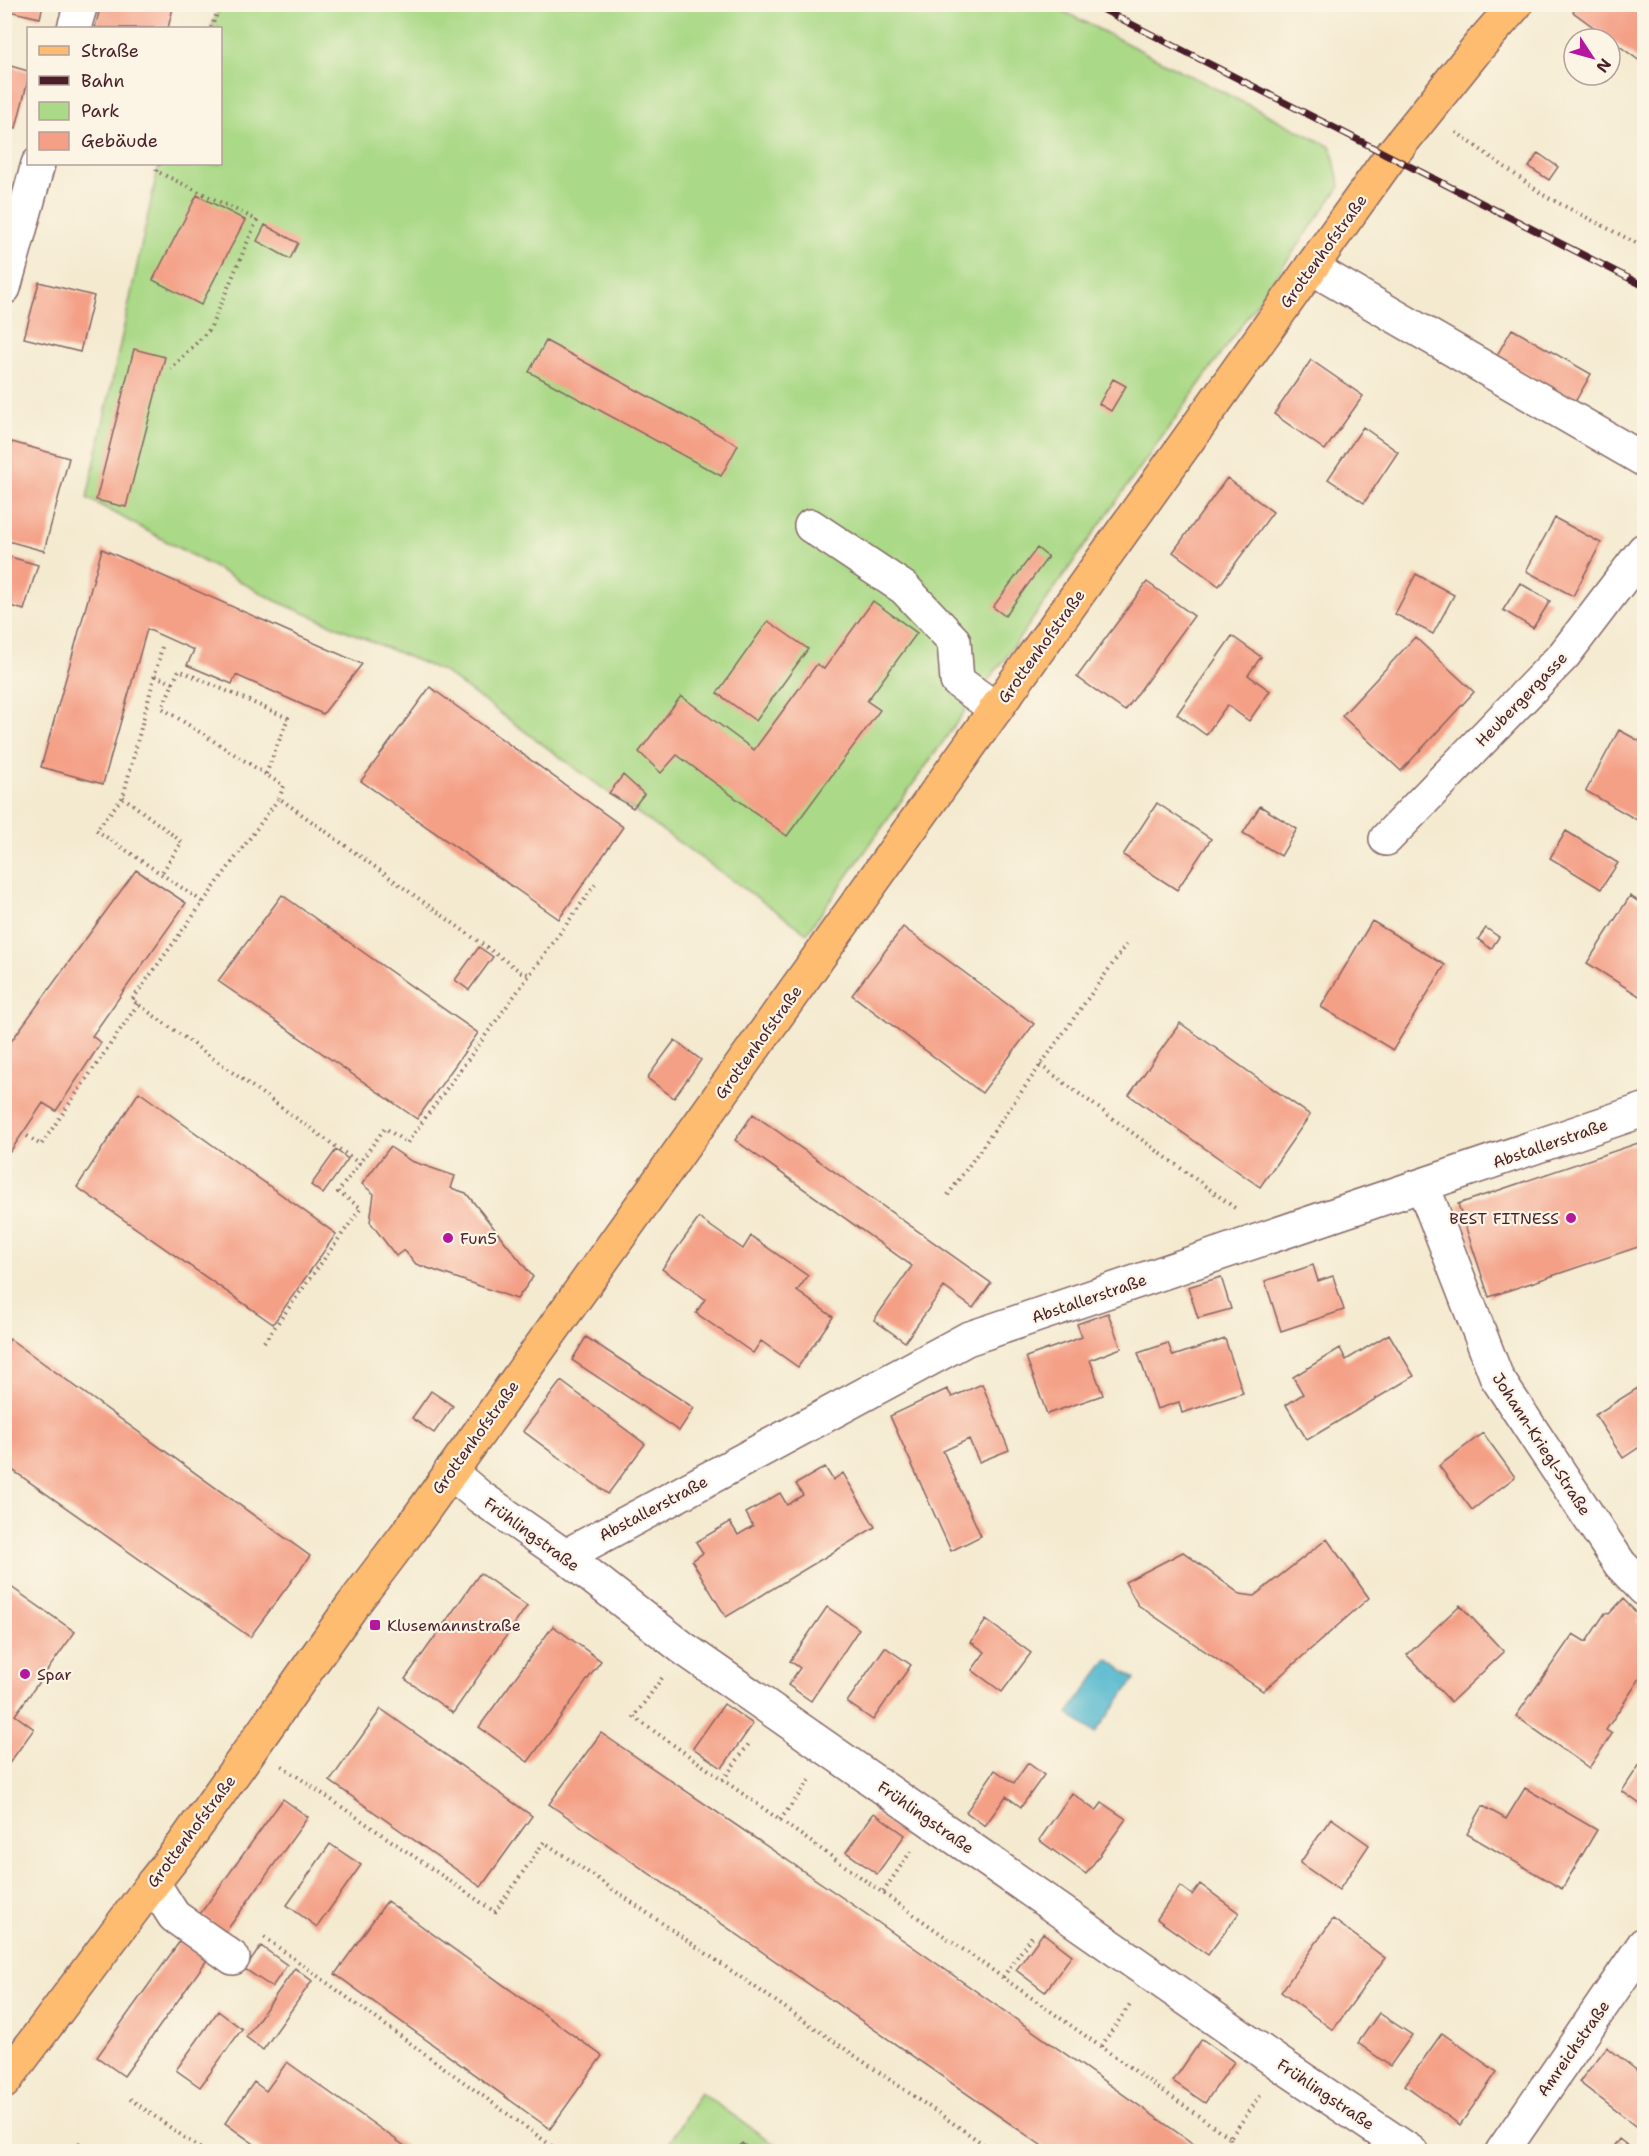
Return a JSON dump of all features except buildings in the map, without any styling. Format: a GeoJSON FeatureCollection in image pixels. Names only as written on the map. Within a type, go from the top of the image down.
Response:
{"type":"FeatureCollection","features":[{"type":"Feature","properties":{"kind":"main road","name":"Grottenhofstraße"},"geometry":{"type":"LineString","coordinates":[[4,2082],[183,1845],[1390,157],[1516,4]]}},
{"type":"Feature","properties":{"kind":"street"},"geometry":{"type":"LineString","coordinates":[[74,27],[81,4]]}},
{"type":"Feature","properties":{"kind":"street"},"geometry":{"type":"LineString","coordinates":[[4,288],[38,165]]}},
{"type":"Feature","properties":{"kind":"street"},"geometry":{"type":"LineString","coordinates":[[1312,266],[1334,282],[1644,460]]}},
{"type":"Feature","properties":{"kind":"street"},"geometry":{"type":"LineString","coordinates":[[812,526],[904,588],[954,641],[957,681],[996,709]]}},
{"type":"Feature","properties":{"kind":"street","name":"Heubergergasse"},"geometry":{"type":"LineString","coordinates":[[1386,839],[1564,655],[1644,550]]}},
{"type":"Feature","properties":{"kind":"street","name":"Abstallerstraße"},"geometry":{"type":"LineString","coordinates":[[565,1556],[967,1339],[1644,1110]]}},
{"type":"Feature","properties":{"kind":"street","name":"Johann-Kriegl-Straße"},"geometry":{"type":"LineString","coordinates":[[1423,1186],[1497,1378],[1620,1564],[1644,1589]]}},
{"type":"Feature","properties":{"kind":"street","name":"Frühlingstraße"},"geometry":{"type":"LineString","coordinates":[[450,1472],[480,1497],[565,1556],[683,1648],[1283,2066],[1411,2151]]}},
{"type":"Feature","properties":{"kind":"street"},"geometry":{"type":"LineString","coordinates":[[153,1883],[174,1916],[233,1958]]}},
{"type":"Feature","properties":{"kind":"street","name":"Amreichstraße"},"geometry":{"type":"LineString","coordinates":[[1502,2151],[1644,1944]]}},
{"type":"Feature","properties":{"kind":"path"},"geometry":{"type":"LineString","coordinates":[[211,27],[220,4]]}},
{"type":"Feature","properties":{"kind":"path"},"geometry":{"type":"LineString","coordinates":[[1430,106],[1448,126],[1545,196],[1644,247]]}},
{"type":"Feature","properties":{"kind":"path"},"geometry":{"type":"LineString","coordinates":[[159,165],[156,171],[257,220],[210,329],[171,369]]}},
{"type":"Feature","properties":{"kind":"path"},"geometry":{"type":"LineString","coordinates":[[162,647],[123,797],[96,830],[203,902]]}},
{"type":"Feature","properties":{"kind":"path"},"geometry":{"type":"LineString","coordinates":[[266,774],[288,718],[179,670],[162,708],[284,786],[279,798],[132,1000],[360,1164]]}},
{"type":"Feature","properties":{"kind":"path"},"geometry":{"type":"LineString","coordinates":[[155,676],[173,683]]}},
{"type":"Feature","properties":{"kind":"path"},"geometry":{"type":"LineString","coordinates":[[123,797],[182,842],[161,874]]}},
{"type":"Feature","properties":{"kind":"path"},"geometry":{"type":"LineString","coordinates":[[279,798],[521,972],[529,974]]}},
{"type":"Feature","properties":{"kind":"path"},"geometry":{"type":"LineString","coordinates":[[264,1342],[361,1208],[338,1192],[385,1128],[407,1143],[598,880]]}},
{"type":"Feature","properties":{"kind":"path"},"geometry":{"type":"LineString","coordinates":[[948,1195],[1126,945]]}},
{"type":"Feature","properties":{"kind":"path"},"geometry":{"type":"LineString","coordinates":[[27,1136],[41,1145],[138,1004]]}},
{"type":"Feature","properties":{"kind":"path"},"geometry":{"type":"LineString","coordinates":[[1040,1065],[1246,1216],[1257,1242]]}},
{"type":"Feature","properties":{"kind":"path"},"geometry":{"type":"LineString","coordinates":[[683,1648],[634,1717],[1230,2138]]}},
{"type":"Feature","properties":{"kind":"path"},"geometry":{"type":"LineString","coordinates":[[723,1780],[774,1711]]}},
{"type":"Feature","properties":{"kind":"path"},"geometry":{"type":"LineString","coordinates":[[780,1820],[830,1750]]}},
{"type":"Feature","properties":{"kind":"path"},"geometry":{"type":"LineString","coordinates":[[280,1765],[495,1912],[544,1842],[995,2151]]}},
{"type":"Feature","properties":{"kind":"path"},"geometry":{"type":"LineString","coordinates":[[882,1892],[932,1821]]}},
{"type":"Feature","properties":{"kind":"path"},"geometry":{"type":"LineString","coordinates":[[1003,1977],[1053,1905]]}},
{"type":"Feature","properties":{"kind":"path"},"geometry":{"type":"LineString","coordinates":[[263,1936],[560,2151]]}},
{"type":"Feature","properties":{"kind":"path"},"geometry":{"type":"LineString","coordinates":[[1101,2046],[1151,1974]]}},
{"type":"Feature","properties":{"kind":"path"},"geometry":{"type":"LineString","coordinates":[[1232,2151],[1230,2138],[1283,2066]]}},
{"type":"Feature","properties":{"kind":"path"},"geometry":{"type":"LineString","coordinates":[[130,2099],[205,2151]]}},
{"type":"Feature","properties":{"kind":"green space"},"geometry":{"type":"Polygon","coordinates":[[[221,5],[1051,5],[1331,147],[1340,186],[807,933],[609,793],[444,672],[276,601],[87,498],[159,165],[222,165],[222,27],[211,27],[221,5]]]}},
{"type":"Feature","properties":{"kind":"green space"},"geometry":{"type":"Polygon","coordinates":[[[700,2092],[784,2151],[664,2152],[700,2092]]]}},
{"type":"Feature","properties":{"kind":"water"},"geometry":{"type":"Polygon","coordinates":[[[1108,1659],[1135,1679],[1095,1733],[1068,1713],[1108,1659]]]}},
{"type":"Feature","properties":{"kind":"railway"},"geometry":{"type":"LineString","coordinates":[[1092,4],[1644,286]]}},
{"type":"Feature","properties":{"kind":"place","name":"BEST FITNESS"},"geometry":{"type":"Point","coordinates":[1571,1218]}},
{"type":"Feature","properties":{"kind":"place","name":"Fun5"},"geometry":{"type":"Point","coordinates":[448,1238]}},
{"type":"Feature","properties":{"kind":"place","name":"Klusemannstraße"},"geometry":{"type":"Point","coordinates":[375,1625]}},
{"type":"Feature","properties":{"kind":"place","name":"Spar"},"geometry":{"type":"Point","coordinates":[25,1674]}}]}
